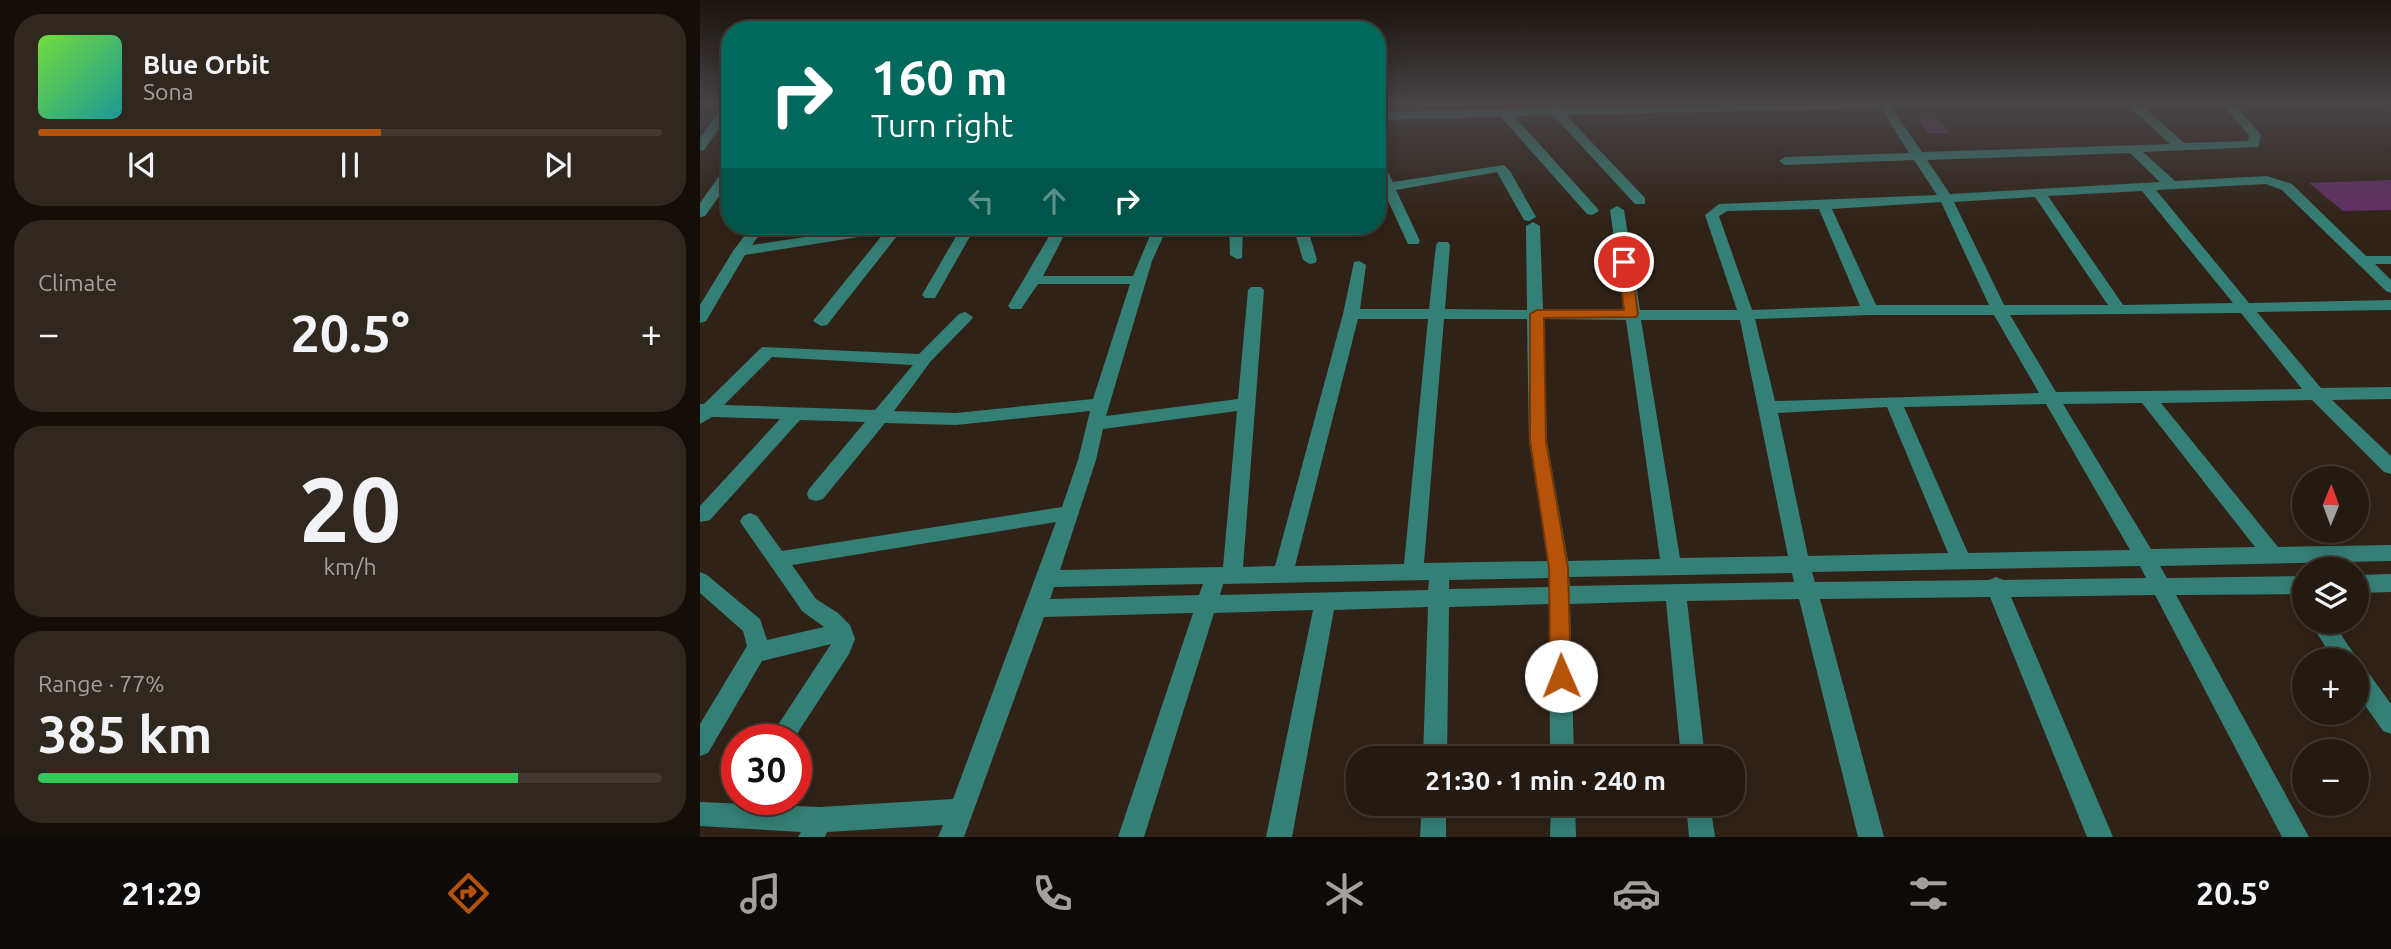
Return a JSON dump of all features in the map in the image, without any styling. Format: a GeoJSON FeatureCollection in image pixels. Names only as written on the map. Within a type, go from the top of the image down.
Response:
{"type":"FeatureCollection","features":[{"type":"Feature","properties":{"kind":"street"},"geometry":{"type":"LineString","coordinates":[[1531,143],[1592,211]]}},
{"type":"Feature","properties":{"kind":"street"},"geometry":{"type":"LineString","coordinates":[[1588,143],[1640,201]]}},
{"type":"Feature","properties":{"kind":"street"},"geometry":{"type":"LineString","coordinates":[[1909,143],[1937,181],[1999,310],[2162,587],[2296,837]]}},
{"type":"Feature","properties":{"kind":"street"},"geometry":{"type":"LineString","coordinates":[[2176,143],[2181,148]]}},
{"type":"Feature","properties":{"kind":"street"},"geometry":{"type":"LineString","coordinates":[[1785,161],[2134,150],[2254,143]]}},
{"type":"Feature","properties":{"kind":"street"},"geometry":{"type":"LineString","coordinates":[[2134,150],[2170,184]]}},
{"type":"Feature","properties":{"kind":"street"},"geometry":{"type":"LineString","coordinates":[[1389,187],[1499,168],[1504,172],[1531,221],[1537,314],[1538,441],[1559,568],[1562,746]]}},
{"type":"Feature","properties":{"kind":"street"},"geometry":{"type":"LineString","coordinates":[[1386,181],[1413,242]]}},
{"type":"Feature","properties":{"kind":"street"},"geometry":{"type":"LineString","coordinates":[[1871,837],[1800,564],[1769,407],[1737,282],[1712,215],[1724,207],[1824,205],[2170,184],[2275,182],[2287,187],[2391,288]]}},
{"type":"Feature","properties":{"kind":"street"},"geometry":{"type":"LineString","coordinates":[[700,213],[721,184]]}},
{"type":"Feature","properties":{"kind":"street"},"geometry":{"type":"LineString","coordinates":[[2146,187],[2316,394],[2391,467]]}},
{"type":"Feature","properties":{"kind":"street"},"geometry":{"type":"LineString","coordinates":[[2039,193],[2119,310]]}},
{"type":"Feature","properties":{"kind":"street"},"geometry":{"type":"LineString","coordinates":[[1824,205],[1870,310]]}},
{"type":"Feature","properties":{"kind":"street"},"geometry":{"type":"LineString","coordinates":[[1618,210],[1631,314],[1671,566]]}},
{"type":"Feature","properties":{"kind":"street"},"geometry":{"type":"LineString","coordinates":[[700,318],[752,235]]}},
{"type":"Feature","properties":{"kind":"street"},"geometry":{"type":"LineString","coordinates":[[740,251],[847,235]]}},
{"type":"Feature","properties":{"kind":"street"},"geometry":{"type":"LineString","coordinates":[[821,321],[893,235]]}},
{"type":"Feature","properties":{"kind":"street"},"geometry":{"type":"LineString","coordinates":[[930,295],[964,235]]}},
{"type":"Feature","properties":{"kind":"street"},"geometry":{"type":"LineString","coordinates":[[1016,306],[1034,280],[1057,235]]}},
{"type":"Feature","properties":{"kind":"street"},"geometry":{"type":"LineString","coordinates":[[951,837],[1047,579],[1087,460],[1100,404],[1139,280],[1157,235]]}},
{"type":"Feature","properties":{"kind":"street"},"geometry":{"type":"LineString","coordinates":[[1236,235],[1237,255]]}},
{"type":"Feature","properties":{"kind":"street"},"geometry":{"type":"LineString","coordinates":[[1303,235],[1310,260]]}},
{"type":"Feature","properties":{"kind":"street"},"geometry":{"type":"LineString","coordinates":[[1413,571],[1443,245]]}},
{"type":"Feature","properties":{"kind":"street"},"geometry":{"type":"LineString","coordinates":[[2364,260],[2391,260]]}},
{"type":"Feature","properties":{"kind":"street"},"geometry":{"type":"LineString","coordinates":[[1283,574],[1352,314],[1359,265]]}},
{"type":"Feature","properties":{"kind":"street"},"geometry":{"type":"LineString","coordinates":[[1034,280],[1139,280]]}},
{"type":"Feature","properties":{"kind":"street"},"geometry":{"type":"LineString","coordinates":[[1131,837],[1207,604],[1224,575],[1256,290]]}},
{"type":"Feature","properties":{"kind":"street"},"geometry":{"type":"LineString","coordinates":[[1352,314],[1745,315],[1870,310],[2119,310],[2391,305]]}},
{"type":"Feature","properties":{"kind":"street"},"geometry":{"type":"LineString","coordinates":[[816,494],[882,416],[923,364],[923,360],[965,317]]}},
{"type":"Feature","properties":{"kind":"street"},"geometry":{"type":"LineString","coordinates":[[702,413],[762,355],[772,350],[923,360]]}},
{"type":"Feature","properties":{"kind":"street"},"geometry":{"type":"LineString","coordinates":[[1769,407],[1893,401],[2391,393]]}},
{"type":"Feature","properties":{"kind":"street"},"geometry":{"type":"LineString","coordinates":[[2146,396],[2272,554]]}},
{"type":"Feature","properties":{"kind":"street"},"geometry":{"type":"LineString","coordinates":[[1893,401],[1961,561]]}},
{"type":"Feature","properties":{"kind":"street"},"geometry":{"type":"LineString","coordinates":[[702,413],[796,413],[956,419],[1100,404]]}},
{"type":"Feature","properties":{"kind":"street"},"geometry":{"type":"LineString","coordinates":[[1096,424],[1245,404]]}},
{"type":"Feature","properties":{"kind":"street"},"geometry":{"type":"LineString","coordinates":[[703,515],[796,413]]}},
{"type":"Feature","properties":{"kind":"street"},"geometry":{"type":"LineString","coordinates":[[777,561],[797,555],[1069,513]]}},
{"type":"Feature","properties":{"kind":"street"},"geometry":{"type":"LineString","coordinates":[[750,521],[809,605],[830,619],[842,632],[841,647],[790,724]]}},
{"type":"Feature","properties":{"kind":"street"},"geometry":{"type":"LineString","coordinates":[[1047,579],[2391,553]]}},
{"type":"Feature","properties":{"kind":"street"},"geometry":{"type":"LineString","coordinates":[[1435,746],[1439,570]]}},
{"type":"Feature","properties":{"kind":"street"},"geometry":{"type":"LineString","coordinates":[[700,581],[752,626],[758,646],[700,745]]}},
{"type":"Feature","properties":{"kind":"street"},"geometry":{"type":"LineString","coordinates":[[2369,584],[2391,583]]}},
{"type":"Feature","properties":{"kind":"street"},"geometry":{"type":"LineString","coordinates":[[1036,608],[1996,586],[2292,590]]}},
{"type":"Feature","properties":{"kind":"street"},"geometry":{"type":"LineString","coordinates":[[1996,586],[2100,837]]}},
{"type":"Feature","properties":{"kind":"street"},"geometry":{"type":"LineString","coordinates":[[1676,593],[1692,746]]}},
{"type":"Feature","properties":{"kind":"street"},"geometry":{"type":"LineString","coordinates":[[1279,837],[1325,601]]}},
{"type":"Feature","properties":{"kind":"street"},"geometry":{"type":"LineString","coordinates":[[755,653],[842,632]]}},
{"type":"Feature","properties":{"kind":"street"},"geometry":{"type":"LineString","coordinates":[[2369,692],[2391,723]]}},
{"type":"Feature","properties":{"kind":"street"},"geometry":{"type":"LineString","coordinates":[[700,814],[721,811]]}},
{"type":"Feature","properties":{"kind":"street"},"geometry":{"type":"LineString","coordinates":[[765,815],[816,828],[961,811]]}},
{"type":"Feature","properties":{"kind":"street"},"geometry":{"type":"LineString","coordinates":[[1433,837],[1434,816]]}},
{"type":"Feature","properties":{"kind":"street"},"geometry":{"type":"LineString","coordinates":[[1563,816],[1563,837]]}},
{"type":"Feature","properties":{"kind":"street"},"geometry":{"type":"LineString","coordinates":[[1700,816],[1702,837]]}},
{"type":"Feature","properties":{"kind":"building"},"geometry":{"type":"Polygon","coordinates":[[[2391,180],[2391,210],[2343,211],[2309,183],[2391,180]]]}},
{"type":"Feature","properties":{"kind":"route"},"geometry":{"type":"LineString","coordinates":[[1561,676],[1559,568],[1538,441],[1537,314],[1631,314],[1624,262]]}}]}
